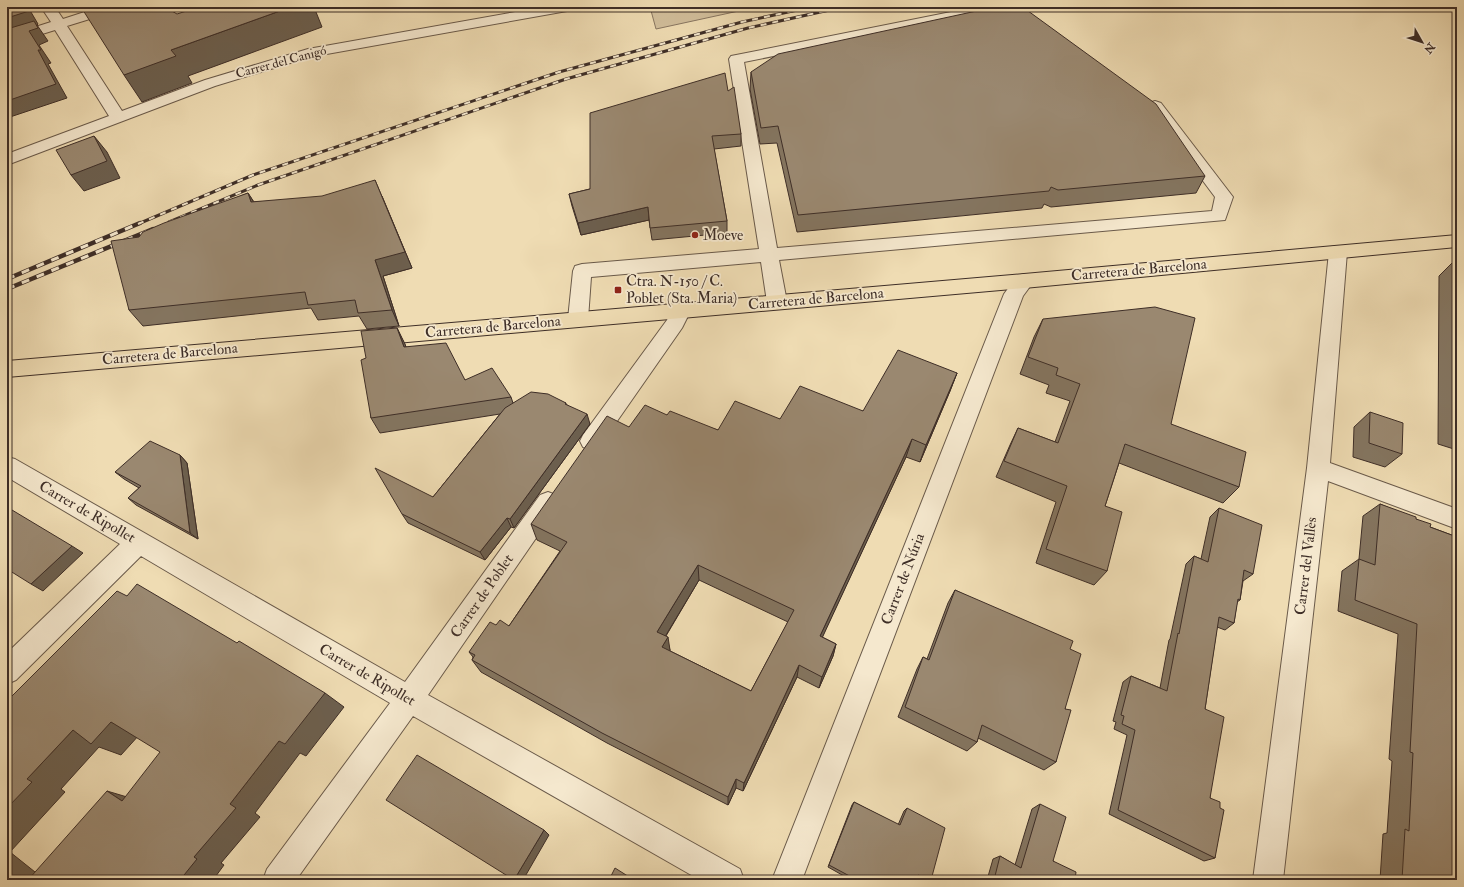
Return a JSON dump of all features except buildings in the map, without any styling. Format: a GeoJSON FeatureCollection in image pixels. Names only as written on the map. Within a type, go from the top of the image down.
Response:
{"type":"FeatureCollection","features":[{"type":"Feature","properties":{"kind":"main road","name":"Carretera de Barcelona"},"geometry":{"type":"LineString","coordinates":[[7,369],[1024,281],[1457,241]]}},
{"type":"Feature","properties":{"kind":"street"},"geometry":{"type":"LineString","coordinates":[[48,7],[118,118]]}},
{"type":"Feature","properties":{"kind":"street"},"geometry":{"type":"LineString","coordinates":[[7,41],[114,7]]}},
{"type":"Feature","properties":{"kind":"street","name":"Carrer del Canigó"},"geometry":{"type":"LineString","coordinates":[[7,160],[210,83],[308,53],[567,7]]}},
{"type":"Feature","properties":{"kind":"street"},"geometry":{"type":"LineString","coordinates":[[777,302],[736,59],[996,7],[1015,13]]}},
{"type":"Feature","properties":{"kind":"street"},"geometry":{"type":"LineString","coordinates":[[578,319],[582,271],[1219,216],[1224,197],[1155,105],[1142,97]]}},
{"type":"Feature","properties":{"kind":"street","name":"Carrer del Vallès"},"geometry":{"type":"LineString","coordinates":[[1268,880],[1318,468],[1338,252]]}},
{"type":"Feature","properties":{"kind":"street","name":"Carrer de Núria"},"geometry":{"type":"LineString","coordinates":[[787,880],[1014,294],[1024,281]]}},
{"type":"Feature","properties":{"kind":"street"},"geometry":{"type":"LineString","coordinates":[[579,458],[670,329],[681,310]]}},
{"type":"Feature","properties":{"kind":"street","name":"Carrer de Ripollet"},"geometry":{"type":"LineString","coordinates":[[7,466],[409,699],[729,880]]}},
{"type":"Feature","properties":{"kind":"street"},"geometry":{"type":"LineString","coordinates":[[1318,468],[1457,519]]}},
{"type":"Feature","properties":{"kind":"street","name":"Carrer de Poblet"},"geometry":{"type":"LineString","coordinates":[[278,880],[409,699],[561,484]]}},
{"type":"Feature","properties":{"kind":"street"},"geometry":{"type":"LineString","coordinates":[[7,671],[139,542]]}},
{"type":"Feature","properties":{"kind":"shaded area"},"geometry":{"type":"Polygon","coordinates":[[[650,7],[757,7],[656,29],[650,7]]]}},
{"type":"Feature","properties":{"kind":"railway"},"geometry":{"type":"LineString","coordinates":[[138,224],[253,175],[559,72],[742,22],[811,7]]}},
{"type":"Feature","properties":{"kind":"railway"},"geometry":{"type":"LineString","coordinates":[[169,222],[258,185],[566,79],[748,28],[843,7]]}},
{"type":"Feature","properties":{"kind":"railway"},"geometry":{"type":"LineString","coordinates":[[7,279],[140,223]]}},
{"type":"Feature","properties":{"kind":"railway"},"geometry":{"type":"LineString","coordinates":[[7,289],[153,229]]}},
{"type":"Feature","properties":{"kind":"place","name":"Moeve"},"geometry":{"type":"Point","coordinates":[695,235]}},
{"type":"Feature","properties":{"kind":"place","name":"Ctra. N-150 / C. Poblet (Sta. Maria)"},"geometry":{"type":"Point","coordinates":[618,290]}}]}
